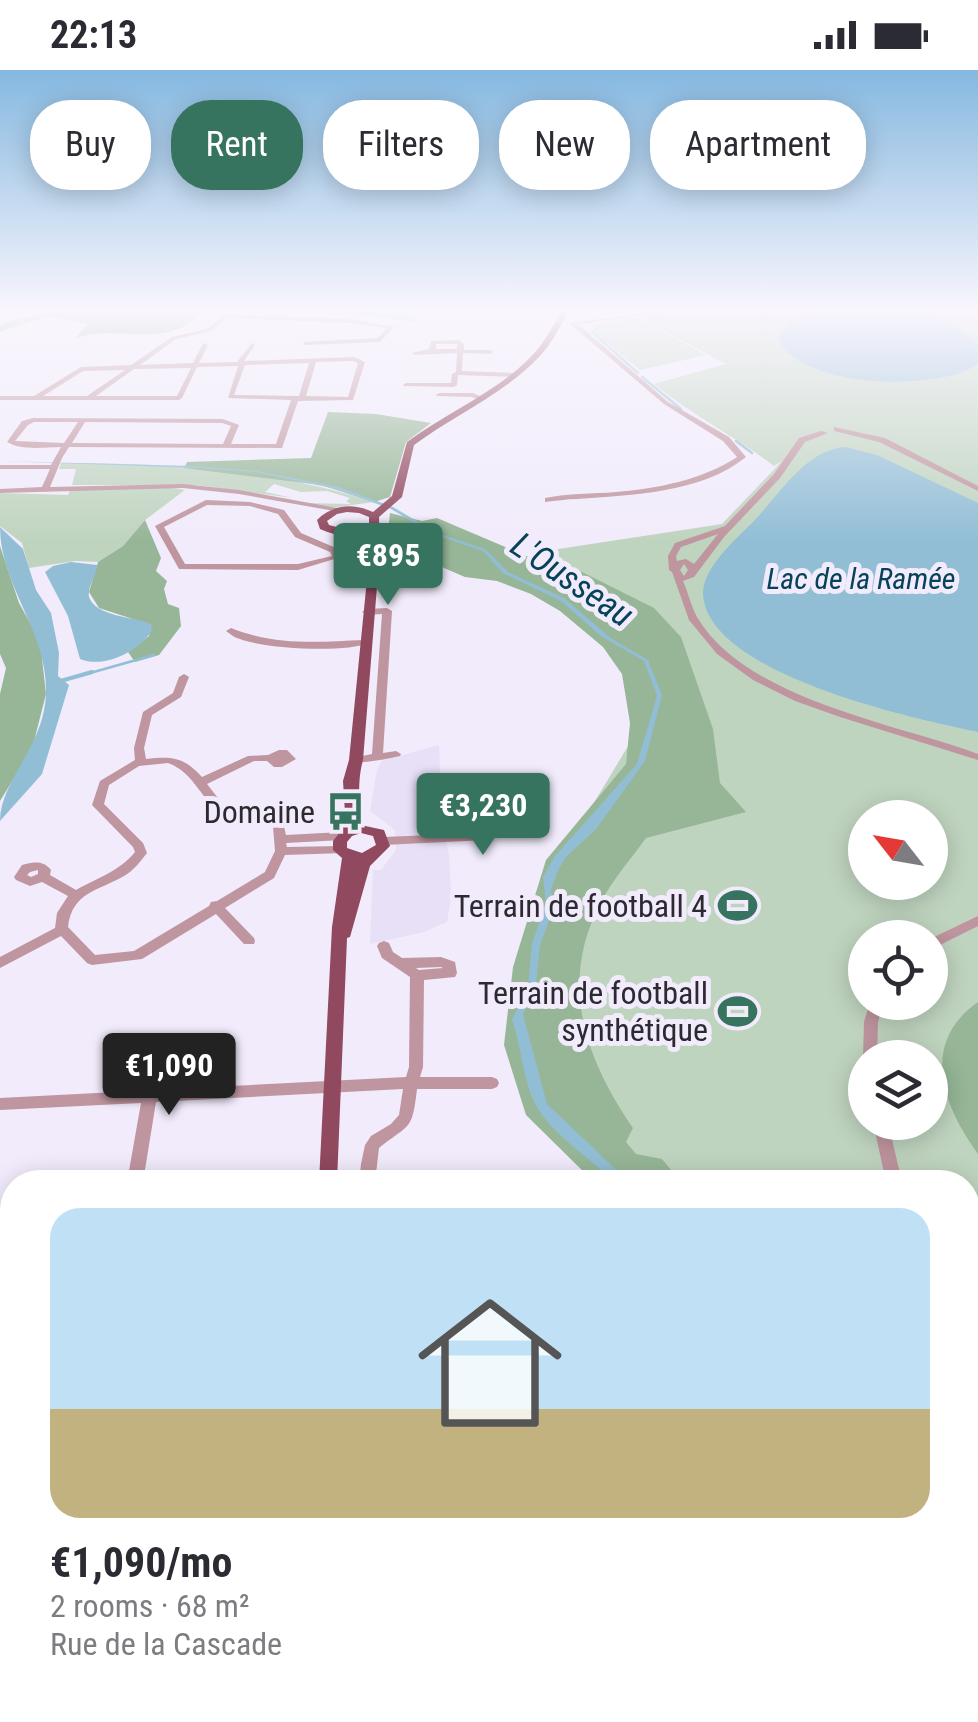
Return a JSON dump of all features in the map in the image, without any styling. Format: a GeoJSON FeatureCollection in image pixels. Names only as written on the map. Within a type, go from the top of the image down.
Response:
{"type":"FeatureCollection","features":[{"type":"Feature","properties":{"kind":"main road"},"geometry":{"type":"LineString","coordinates":[[346,533],[379,510],[399,488],[410,444],[499,387]]}},
{"type":"Feature","properties":{"kind":"main road"},"geometry":{"type":"LineString","coordinates":[[373,557],[363,540],[324,523],[337,510],[379,510]]}},
{"type":"Feature","properties":{"kind":"main road"},"geometry":{"type":"LineString","coordinates":[[367,828],[354,776],[379,510]]}},
{"type":"Feature","properties":{"kind":"main road"},"geometry":{"type":"LineString","coordinates":[[329,1170],[344,844],[352,813],[350,782],[354,776]]}},
{"type":"Feature","properties":{"kind":"main road"},"geometry":{"type":"LineString","coordinates":[[342,938],[352,917],[356,873],[384,841],[379,833],[367,828]]}},
{"type":"Feature","properties":{"kind":"main road"},"geometry":{"type":"LineString","coordinates":[[344,844],[367,828]]}},
{"type":"Feature","properties":{"kind":"main road"},"geometry":{"type":"LineString","coordinates":[[344,844],[368,857]]}},
{"type":"Feature","properties":{"kind":"street"},"geometry":{"type":"LineString","coordinates":[[34,398],[51,387]]}},
{"type":"Feature","properties":{"kind":"street"},"geometry":{"type":"LineString","coordinates":[[87,399],[104,387]]}},
{"type":"Feature","properties":{"kind":"street"},"geometry":{"type":"LineString","coordinates":[[0,398],[179,398],[184,387]]}},
{"type":"Feature","properties":{"kind":"street"},"geometry":{"type":"LineString","coordinates":[[234,387],[231,398],[298,400],[354,396],[356,387]]}},
{"type":"Feature","properties":{"kind":"street"},"geometry":{"type":"LineString","coordinates":[[279,446],[303,387]]}},
{"type":"Feature","properties":{"kind":"street"},"geometry":{"type":"LineString","coordinates":[[548,500],[649,489],[700,475],[742,457],[726,439],[666,403],[648,387]]}},
{"type":"Feature","properties":{"kind":"street"},"geometry":{"type":"LineString","coordinates":[[439,395],[472,395],[482,400]]}},
{"type":"Feature","properties":{"kind":"street"},"geometry":{"type":"LineString","coordinates":[[226,446],[235,425],[229,421],[30,420],[11,442],[18,445],[293,447]]}},
{"type":"Feature","properties":{"kind":"street"},"geometry":{"type":"LineString","coordinates":[[45,490],[56,463],[83,420]]}},
{"type":"Feature","properties":{"kind":"street"},"geometry":{"type":"LineString","coordinates":[[679,586],[779,473],[802,440],[824,433],[824,429],[866,435],[978,489]]}},
{"type":"Feature","properties":{"kind":"street"},"geometry":{"type":"LineString","coordinates":[[0,467],[56,463]]}},
{"type":"Feature","properties":{"kind":"street"},"geometry":{"type":"LineString","coordinates":[[779,473],[721,531],[678,544],[672,556],[679,586],[702,634],[752,675],[808,702],[978,752]]}},
{"type":"Feature","properties":{"kind":"street"},"geometry":{"type":"LineString","coordinates":[[0,491],[183,486],[337,510]]}},
{"type":"Feature","properties":{"kind":"street"},"geometry":{"type":"LineString","coordinates":[[242,503],[281,512],[298,534],[333,550],[337,557],[298,568],[186,568],[177,563],[159,528],[196,504],[242,503]]}},
{"type":"Feature","properties":{"kind":"street"},"geometry":{"type":"LineString","coordinates":[[298,534],[324,523],[303,506]]}},
{"type":"Feature","properties":{"kind":"street"},"geometry":{"type":"LineString","coordinates":[[675,572],[681,564],[693,572]]}},
{"type":"Feature","properties":{"kind":"street"},"geometry":{"type":"LineString","coordinates":[[367,612],[387,612],[377,759]]}},
{"type":"Feature","properties":{"kind":"street"},"geometry":{"type":"LineString","coordinates":[[232,631],[249,640],[274,643],[364,642]]}},
{"type":"Feature","properties":{"kind":"street"},"geometry":{"type":"LineString","coordinates":[[140,762],[139,748],[148,712],[177,695],[184,676]]}},
{"type":"Feature","properties":{"kind":"street"},"geometry":{"type":"LineString","coordinates":[[356,760],[396,754]]}},
{"type":"Feature","properties":{"kind":"street"},"geometry":{"type":"LineString","coordinates":[[202,782],[252,758],[270,758]]}},
{"type":"Feature","properties":{"kind":"street"},"geometry":{"type":"LineString","coordinates":[[140,762],[175,762],[202,782],[210,797],[227,813],[274,822],[281,827],[282,845],[270,875],[215,905],[186,929],[129,959],[89,959],[62,930],[64,907],[76,895],[139,858],[140,848],[98,802],[108,778],[140,762]]}},
{"type":"Feature","properties":{"kind":"street"},"geometry":{"type":"LineString","coordinates":[[384,841],[482,837],[508,810],[512,786]]}},
{"type":"Feature","properties":{"kind":"street"},"geometry":{"type":"LineString","coordinates":[[282,845],[344,844]]}},
{"type":"Feature","properties":{"kind":"street"},"geometry":{"type":"LineString","coordinates":[[43,876],[76,895]]}},
{"type":"Feature","properties":{"kind":"street"},"geometry":{"type":"LineString","coordinates":[[215,905],[250,941]]}},
{"type":"Feature","properties":{"kind":"street"},"geometry":{"type":"LineString","coordinates":[[948,936],[978,920]]}},
{"type":"Feature","properties":{"kind":"street"},"geometry":{"type":"LineString","coordinates":[[0,963],[62,930]]}},
{"type":"Feature","properties":{"kind":"street"},"geometry":{"type":"LineString","coordinates":[[384,946],[387,955],[417,975],[450,973],[450,965],[442,962],[400,962]]}},
{"type":"Feature","properties":{"kind":"street"},"geometry":{"type":"LineString","coordinates":[[367,1170],[368,1150],[378,1137],[406,1118],[416,1067],[417,975]]}},
{"type":"Feature","properties":{"kind":"street"},"geometry":{"type":"LineString","coordinates":[[0,1104],[333,1086],[492,1083]]}},
{"type":"Feature","properties":{"kind":"street"},"geometry":{"type":"LineString","coordinates":[[137,1170],[149,1097]]}},
{"type":"Feature","properties":{"kind":"street"},"geometry":{"type":"LineString","coordinates":[[884,1140],[891,1170]]}},
{"type":"Feature","properties":{"kind":"shaded area"},"geometry":{"type":"Polygon","coordinates":[[[439,745],[442,825],[449,854],[451,897],[447,922],[424,932],[370,944],[373,870],[381,870],[396,850],[395,830],[370,811],[377,770],[382,761],[439,745]]]}},
{"type":"Feature","properties":{"kind":"green space"},"geometry":{"type":"Polygon","coordinates":[[[658,387],[978,387],[978,1170],[592,1170],[547,1115],[592,806],[684,653],[539,552],[722,524],[782,461],[774,466],[658,387]]]}},
{"type":"Feature","properties":{"kind":"green space"},"geometry":{"type":"Polygon","coordinates":[[[328,412],[376,414],[431,423],[406,442],[390,497],[374,502],[321,485],[184,468],[187,462],[311,458],[328,412]]]}},
{"type":"Feature","properties":{"kind":"green space"},"geometry":{"type":"Polygon","coordinates":[[[61,463],[219,470],[298,482],[374,502],[330,508],[304,503],[351,504],[346,501],[350,498],[274,484],[265,492],[293,498],[197,485],[72,485],[76,469],[59,469],[61,463]]]}},
{"type":"Feature","properties":{"kind":"green space"},"geometry":{"type":"Polygon","coordinates":[[[70,490],[185,490],[145,520],[123,546],[98,562],[29,568],[22,543],[0,526],[0,493],[68,495],[70,490]]]}},
{"type":"Feature","properties":{"kind":"green space"},"geometry":{"type":"Polygon","coordinates":[[[390,513],[422,521],[437,518],[541,562],[582,572],[654,608],[681,637],[713,729],[720,783],[746,812],[646,838],[601,902],[588,932],[580,991],[590,1047],[633,1128],[626,1142],[636,1154],[662,1159],[671,1170],[582,1170],[526,1115],[504,1045],[513,967],[546,860],[626,764],[630,723],[622,674],[603,647],[560,611],[531,594],[497,581],[465,577],[444,568],[418,549],[387,541],[390,513]]]}},
{"type":"Feature","properties":{"kind":"green space"},"geometry":{"type":"Polygon","coordinates":[[[145,520],[161,558],[156,571],[167,581],[164,589],[168,604],[179,608],[181,626],[159,655],[135,662],[128,652],[149,636],[151,625],[99,608],[89,592],[98,562],[123,546],[145,520]]]}},
{"type":"Feature","properties":{"kind":"green space"},"geometry":{"type":"Polygon","coordinates":[[[0,546],[19,603],[40,641],[46,694],[32,749],[0,801],[0,694],[6,668],[0,654],[0,546]]]}},
{"type":"Feature","properties":{"kind":"green space"},"geometry":{"type":"Polygon","coordinates":[[[978,1002],[978,1154],[948,1098],[947,1040],[960,1018],[978,1002]]]}},
{"type":"Feature","properties":{"kind":"water","name":"Lac de la Ramée"},"geometry":{"type":"Polygon","coordinates":[[[845,447],[877,455],[978,503],[978,732],[819,689],[740,648],[714,623],[703,595],[714,564],[805,465],[817,456],[845,447]]]}},
{"type":"Feature","properties":{"kind":"water"},"geometry":{"type":"Polygon","coordinates":[[[0,461],[194,466],[257,471],[339,487],[393,507],[437,533],[485,549],[508,572],[564,598],[612,639],[648,660],[662,695],[645,761],[596,829],[565,858],[557,873],[551,890],[554,907],[540,945],[535,993],[523,1014],[547,1104],[616,1170],[600,1170],[547,1122],[529,1089],[512,1020],[528,987],[532,944],[546,903],[543,877],[555,856],[637,764],[657,696],[644,661],[601,636],[561,601],[503,573],[483,551],[433,534],[391,509],[336,489],[255,472],[0,461]]]}},
{"type":"Feature","properties":{"kind":"water"},"geometry":{"type":"Polygon","coordinates":[[[0,527],[23,549],[36,590],[51,613],[59,653],[58,676],[69,685],[42,774],[0,821],[7,791],[39,728],[46,691],[39,648],[7,569],[0,527]]]}},
{"type":"Feature","properties":{"kind":"water"},"geometry":{"type":"Polygon","coordinates":[[[71,562],[97,565],[89,597],[99,608],[149,623],[153,629],[131,651],[100,662],[80,659],[68,616],[45,572],[71,562]]]}},
{"type":"Feature","properties":{"kind":"waterway"},"geometry":{"type":"LineString","coordinates":[[654,387],[681,409]]}},
{"type":"Feature","properties":{"kind":"waterway"},"geometry":{"type":"LineString","coordinates":[[736,441],[752,453]]}},
{"type":"Feature","properties":{"kind":"waterway"},"geometry":{"type":"LineString","coordinates":[[83,675],[154,655]]}},
{"type":"Feature","properties":{"kind":"waterway"},"geometry":{"type":"LineString","coordinates":[[57,682],[92,672]]}},
{"type":"Feature","properties":{"kind":"place","name":"Domaine"},"geometry":{"type":"Point","coordinates":[345,812]}},
{"type":"Feature","properties":{"kind":"place","name":"Terrain de football 4"},"geometry":{"type":"Point","coordinates":[737,906]}},
{"type":"Feature","properties":{"kind":"place","name":"Terrain de football synthétique"},"geometry":{"type":"Point","coordinates":[738,1011]}},
{"type":"Feature","properties":{"kind":"water label","name":"L'Ousseau"},"geometry":{"type":"Point","coordinates":[572,580]}}]}
